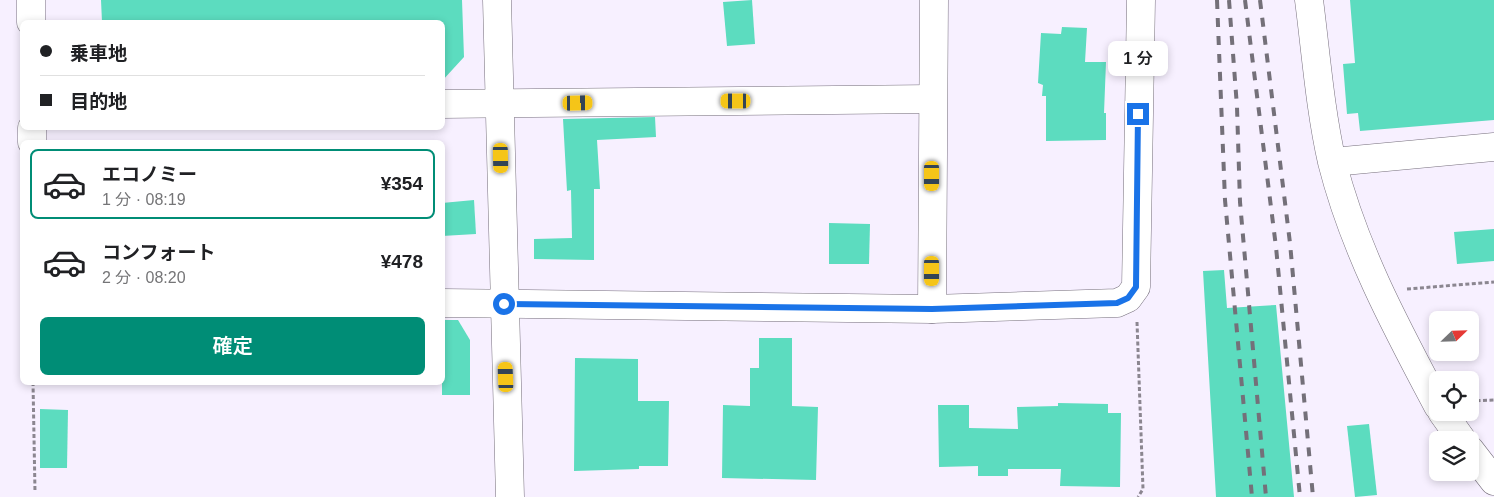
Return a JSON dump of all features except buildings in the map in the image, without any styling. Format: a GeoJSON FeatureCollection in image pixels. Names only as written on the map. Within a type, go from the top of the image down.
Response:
{"type":"FeatureCollection","features":[{"type":"Feature","properties":{"kind":"street"},"geometry":{"type":"LineString","coordinates":[[30,0],[31,20]]}},
{"type":"Feature","properties":{"kind":"street"},"geometry":{"type":"LineString","coordinates":[[497,0],[510,497]]}},
{"type":"Feature","properties":{"kind":"street"},"geometry":{"type":"LineString","coordinates":[[932,309],[934,0]]}},
{"type":"Feature","properties":{"kind":"street"},"geometry":{"type":"LineString","coordinates":[[445,303],[932,309],[1117,303],[1128,298],[1136,287],[1141,0]]}},
{"type":"Feature","properties":{"kind":"street"},"geometry":{"type":"LineString","coordinates":[[1309,0],[1325,126],[1332,162],[1364,259],[1384,304],[1429,389]]}},
{"type":"Feature","properties":{"kind":"street"},"geometry":{"type":"LineString","coordinates":[[445,104],[932,99]]}},
{"type":"Feature","properties":{"kind":"street"},"geometry":{"type":"LineString","coordinates":[[1332,162],[1494,147]]}},
{"type":"Feature","properties":{"kind":"street"},"geometry":{"type":"LineString","coordinates":[[1479,462],[1494,481]]}},
{"type":"Feature","properties":{"kind":"path"},"geometry":{"type":"LineString","coordinates":[[1402,289],[1494,282]]}},
{"type":"Feature","properties":{"kind":"path"},"geometry":{"type":"LineString","coordinates":[[1136,287],[1143,489],[1138,497]]}},
{"type":"Feature","properties":{"kind":"path"},"geometry":{"type":"LineString","coordinates":[[33,385],[35,492]]}},
{"type":"Feature","properties":{"kind":"path"},"geometry":{"type":"LineString","coordinates":[[1479,401],[1494,400]]}},
{"type":"Feature","properties":{"kind":"railway"},"geometry":{"type":"LineString","coordinates":[[1217,0],[1225,200],[1252,497]]}},
{"type":"Feature","properties":{"kind":"railway"},"geometry":{"type":"LineString","coordinates":[[1229,0],[1237,107],[1240,202],[1266,497]]}},
{"type":"Feature","properties":{"kind":"railway"},"geometry":{"type":"LineString","coordinates":[[1245,0],[1276,247],[1300,497]]}},
{"type":"Feature","properties":{"kind":"railway"},"geometry":{"type":"LineString","coordinates":[[1260,0],[1290,243],[1313,497]]}},
{"type":"Feature","properties":{"kind":"route"},"geometry":{"type":"LineString","coordinates":[[504,304],[932,309],[1117,303],[1128,298],[1136,287],[1138,114]]}}]}
